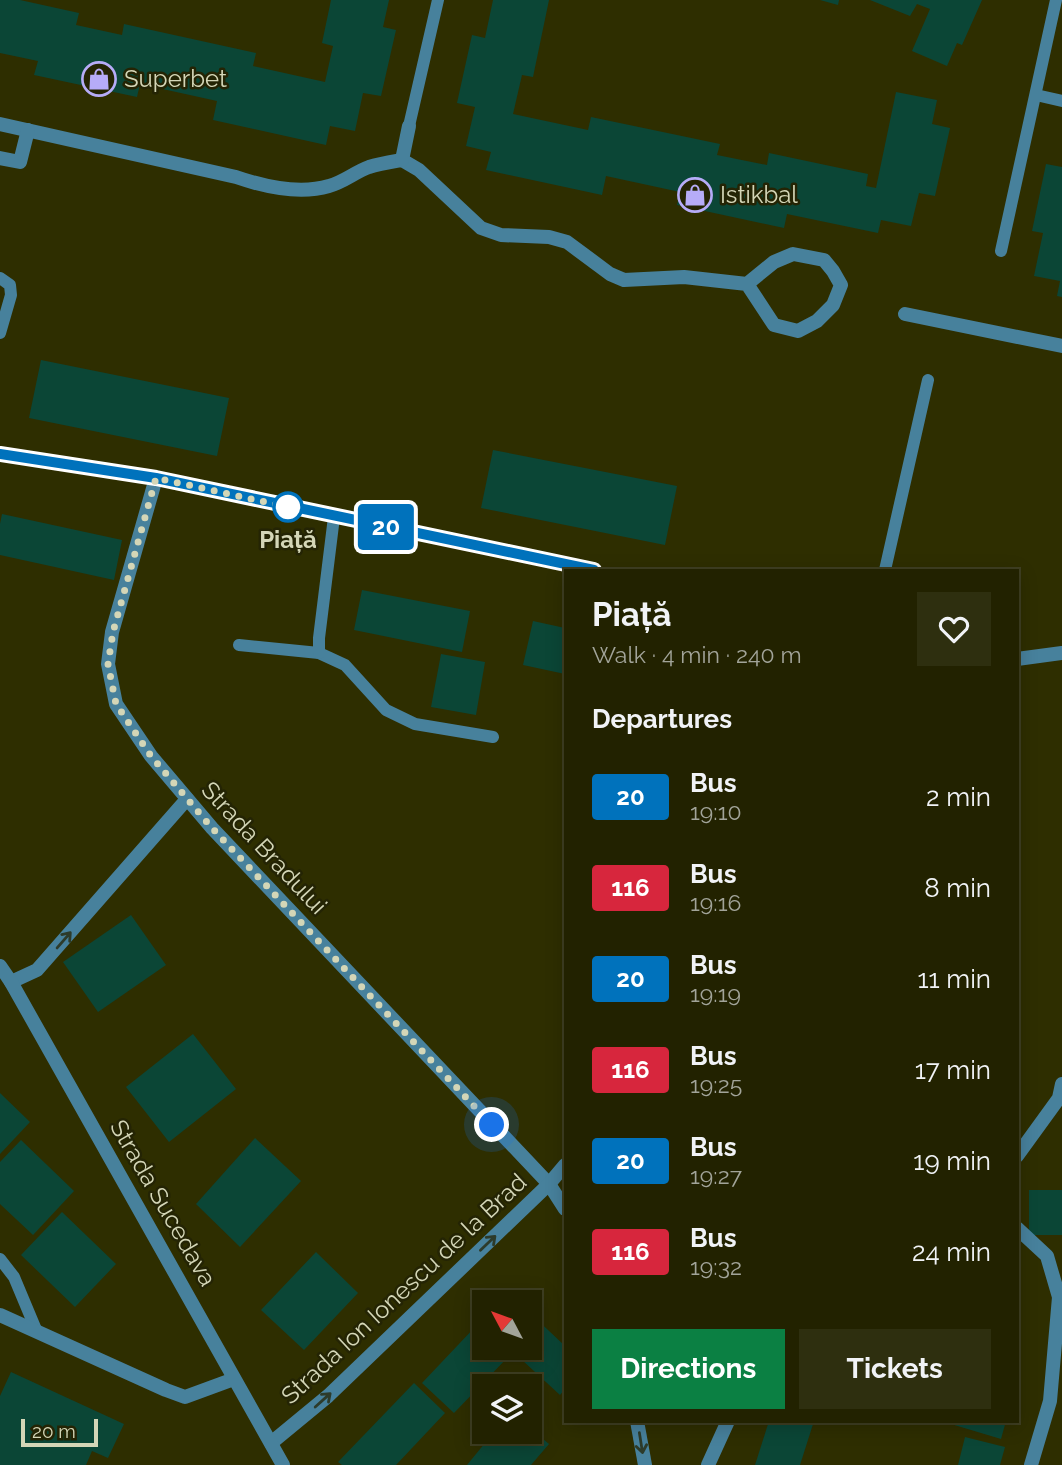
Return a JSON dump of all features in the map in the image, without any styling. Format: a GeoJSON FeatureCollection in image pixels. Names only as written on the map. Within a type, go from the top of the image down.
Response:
{"type":"FeatureCollection","features":[{"type":"Feature","properties":{"kind":"street"},"geometry":{"type":"LineString","coordinates":[[0,124],[236,177],[266,187],[326,188],[348,180],[367,168],[402,160],[419,170],[481,228],[501,235],[550,237],[567,242],[610,274],[624,279],[684,277],[747,284],[775,262],[793,254],[824,260],[841,285],[833,305],[817,321],[798,331],[774,326],[747,284]]}},
{"type":"Feature","properties":{"kind":"street"},"geometry":{"type":"LineString","coordinates":[[402,160],[409,126]]}},
{"type":"Feature","properties":{"kind":"street"},"geometry":{"type":"LineString","coordinates":[[0,158],[20,162],[28,130]]}},
{"type":"Feature","properties":{"kind":"street"},"geometry":{"type":"LineString","coordinates":[[905,314],[1062,346]]}},
{"type":"Feature","properties":{"kind":"street"},"geometry":{"type":"LineString","coordinates":[[0,454],[156,478],[589,569]]}},
{"type":"Feature","properties":{"kind":"street","name":"Strada Bradului"},"geometry":{"type":"LineString","coordinates":[[156,478],[113,632],[108,664],[116,704],[151,756],[187,799],[549,1184],[564,1207]]}},
{"type":"Feature","properties":{"kind":"street"},"geometry":{"type":"LineString","coordinates":[[1019,659],[1062,653]]}},
{"type":"Feature","properties":{"kind":"street"},"geometry":{"type":"LineString","coordinates":[[12,982],[37,970],[187,799]]}},
{"type":"Feature","properties":{"kind":"street","name":"Strada Sucedava"},"geometry":{"type":"LineString","coordinates":[[0,967],[12,982],[283,1465]]}},
{"type":"Feature","properties":{"kind":"street"},"geometry":{"type":"LineString","coordinates":[[1019,1153],[1059,1098],[1062,1084]]}},
{"type":"Feature","properties":{"kind":"street","name":"Strada Ion Ionescu de la Brad"},"geometry":{"type":"LineString","coordinates":[[271,1443],[328,1396],[549,1184],[564,1166]]}},
{"type":"Feature","properties":{"kind":"street"},"geometry":{"type":"LineString","coordinates":[[1019,1230],[1047,1256],[1060,1300],[1050,1401],[1031,1465]]}},
{"type":"Feature","properties":{"kind":"street"},"geometry":{"type":"LineString","coordinates":[[1,1320],[37,1332],[185,1397],[234,1380]]}},
{"type":"Feature","properties":{"kind":"street"},"geometry":{"type":"LineString","coordinates":[[637,1423],[645,1465]]}},
{"type":"Feature","properties":{"kind":"street"},"geometry":{"type":"LineString","coordinates":[[708,1465],[727,1423]]}},
{"type":"Feature","properties":{"kind":"lane"},"geometry":{"type":"LineString","coordinates":[[409,126],[438,0]]}},
{"type":"Feature","properties":{"kind":"lane"},"geometry":{"type":"LineString","coordinates":[[1001,251],[1056,0]]}},
{"type":"Feature","properties":{"kind":"lane"},"geometry":{"type":"LineString","coordinates":[[1036,95],[1062,101]]}},
{"type":"Feature","properties":{"kind":"lane"},"geometry":{"type":"LineString","coordinates":[[0,278],[10,285],[11,295],[0,333]]}},
{"type":"Feature","properties":{"kind":"lane"},"geometry":{"type":"LineString","coordinates":[[885,569],[928,380]]}},
{"type":"Feature","properties":{"kind":"lane"},"geometry":{"type":"LineString","coordinates":[[319,653],[334,517]]}},
{"type":"Feature","properties":{"kind":"lane"},"geometry":{"type":"LineString","coordinates":[[239,645],[319,653],[345,665],[386,710],[415,724],[493,737]]}},
{"type":"Feature","properties":{"kind":"lane"},"geometry":{"type":"LineString","coordinates":[[0,1259],[14,1277],[37,1332]]}},
{"type":"Feature","properties":{"kind":"building"},"geometry":{"type":"Polygon","coordinates":[[[0,0],[20,0],[79,13],[76,25],[122,35],[124,24],[256,53],[253,66],[325,82],[333,46],[322,43],[331,0],[389,0],[383,27],[396,30],[381,96],[363,93],[355,131],[330,126],[326,145],[213,120],[217,101],[140,84],[137,97],[34,75],[38,61],[0,53],[0,0]]]}},
{"type":"Feature","properties":{"kind":"building"},"geometry":{"type":"Polygon","coordinates":[[[493,0],[549,0],[533,77],[522,75],[513,114],[588,130],[591,117],[720,144],[717,155],[767,165],[769,153],[868,174],[866,186],[876,188],[896,92],[937,100],[932,124],[950,128],[935,196],[919,193],[911,226],[881,220],[878,233],[787,214],[784,228],[677,205],[680,192],[606,176],[602,195],[486,170],[491,152],[466,146],[475,107],[457,103],[472,35],[485,38],[493,0]]]}},
{"type":"Feature","properties":{"kind":"building"},"geometry":{"type":"Polygon","coordinates":[[[820,0],[839,0],[838,5],[820,0]]]}},
{"type":"Feature","properties":{"kind":"building"},"geometry":{"type":"Polygon","coordinates":[[[870,0],[982,0],[962,45],[957,43],[947,66],[912,51],[930,9],[917,4],[910,16],[870,0]]]}},
{"type":"Feature","properties":{"kind":"building"},"geometry":{"type":"Polygon","coordinates":[[[1046,164],[1062,167],[1062,297],[1057,296],[1060,281],[1034,276],[1043,233],[1032,231],[1046,164]]]}},
{"type":"Feature","properties":{"kind":"building"},"geometry":{"type":"Polygon","coordinates":[[[41,360],[229,398],[217,456],[29,418],[41,360]]]}},
{"type":"Feature","properties":{"kind":"building"},"geometry":{"type":"Polygon","coordinates":[[[493,450],[677,486],[665,545],[481,508],[493,450]]]}},
{"type":"Feature","properties":{"kind":"building"},"geometry":{"type":"Polygon","coordinates":[[[2,514],[122,540],[114,580],[0,555],[2,514]]]}},
{"type":"Feature","properties":{"kind":"building"},"geometry":{"type":"Polygon","coordinates":[[[362,590],[470,611],[462,652],[354,630],[362,590]]]}},
{"type":"Feature","properties":{"kind":"building"},"geometry":{"type":"Polygon","coordinates":[[[533,621],[564,628],[564,674],[523,665],[533,621]]]}},
{"type":"Feature","properties":{"kind":"building"},"geometry":{"type":"Polygon","coordinates":[[[441,654],[485,662],[476,715],[431,707],[441,654]]]}},
{"type":"Feature","properties":{"kind":"building"},"geometry":{"type":"Polygon","coordinates":[[[131,915],[166,965],[98,1012],[63,962],[131,915]]]}},
{"type":"Feature","properties":{"kind":"building"},"geometry":{"type":"Polygon","coordinates":[[[193,1034],[236,1089],[169,1142],[126,1087],[193,1034]]]}},
{"type":"Feature","properties":{"kind":"building"},"geometry":{"type":"Polygon","coordinates":[[[0,1093],[30,1122],[0,1154],[0,1093]]]}},
{"type":"Feature","properties":{"kind":"building"},"geometry":{"type":"Polygon","coordinates":[[[255,1138],[301,1181],[240,1247],[196,1204],[255,1138]]]}},
{"type":"Feature","properties":{"kind":"building"},"geometry":{"type":"Polygon","coordinates":[[[21,1140],[74,1191],[33,1235],[0,1204],[0,1162],[21,1140]]]}},
{"type":"Feature","properties":{"kind":"building"},"geometry":{"type":"Polygon","coordinates":[[[1029,1190],[1062,1190],[1062,1235],[1029,1235],[1029,1190]]]}},
{"type":"Feature","properties":{"kind":"building"},"geometry":{"type":"Polygon","coordinates":[[[62,1212],[116,1264],[75,1307],[21,1255],[62,1212]]]}},
{"type":"Feature","properties":{"kind":"building"},"geometry":{"type":"Polygon","coordinates":[[[316,1252],[358,1293],[304,1350],[261,1310],[316,1252]]]}},
{"type":"Feature","properties":{"kind":"building"},"geometry":{"type":"Polygon","coordinates":[[[542,1324],[564,1345],[564,1390],[560,1395],[542,1378],[542,1374],[537,1374],[522,1360],[542,1360],[542,1324]]]}},
{"type":"Feature","properties":{"kind":"building"},"geometry":{"type":"Polygon","coordinates":[[[472,1330],[472,1360],[505,1360],[492,1374],[472,1374],[472,1394],[454,1413],[422,1383],[472,1330]]]}},
{"type":"Feature","properties":{"kind":"building"},"geometry":{"type":"Polygon","coordinates":[[[11,1372],[124,1424],[108,1458],[92,1451],[86,1465],[0,1465],[0,1396],[11,1372]]]}},
{"type":"Feature","properties":{"kind":"building"},"geometry":{"type":"Polygon","coordinates":[[[414,1383],[445,1413],[396,1465],[342,1465],[338,1462],[414,1383]]]}},
{"type":"Feature","properties":{"kind":"building"},"geometry":{"type":"Polygon","coordinates":[[[768,1423],[813,1423],[800,1465],[755,1465],[768,1423]]]}},
{"type":"Feature","properties":{"kind":"building"},"geometry":{"type":"Polygon","coordinates":[[[948,1423],[1005,1423],[1001,1439],[948,1423]]]}},
{"type":"Feature","properties":{"kind":"building"},"geometry":{"type":"Polygon","coordinates":[[[965,1437],[1005,1447],[1000,1465],[958,1465],[965,1437]]]}},
{"type":"Feature","properties":{"kind":"building"},"geometry":{"type":"Polygon","coordinates":[[[542,1438],[549,1444],[531,1465],[467,1465],[484,1444],[542,1444],[542,1438]]]}},
{"type":"Feature","properties":{"kind":"bus line","name":"20"},"geometry":{"type":"LineString","coordinates":[[0,454],[156,478],[589,569]]}},
{"type":"Feature","properties":{"kind":"place","name":"Superbet"},"geometry":{"type":"Point","coordinates":[99,79]}},
{"type":"Feature","properties":{"kind":"place","name":"Istikbal"},"geometry":{"type":"Point","coordinates":[695,195]}},
{"type":"Feature","properties":{"kind":"place","name":"Piață"},"geometry":{"type":"Point","coordinates":[288,507]}},
{"type":"Feature","properties":{"kind":"route"},"geometry":{"type":"LineString","coordinates":[[288,507],[156,478],[113,632],[108,664],[116,704],[151,756],[212,828],[492,1125]]}}]}
